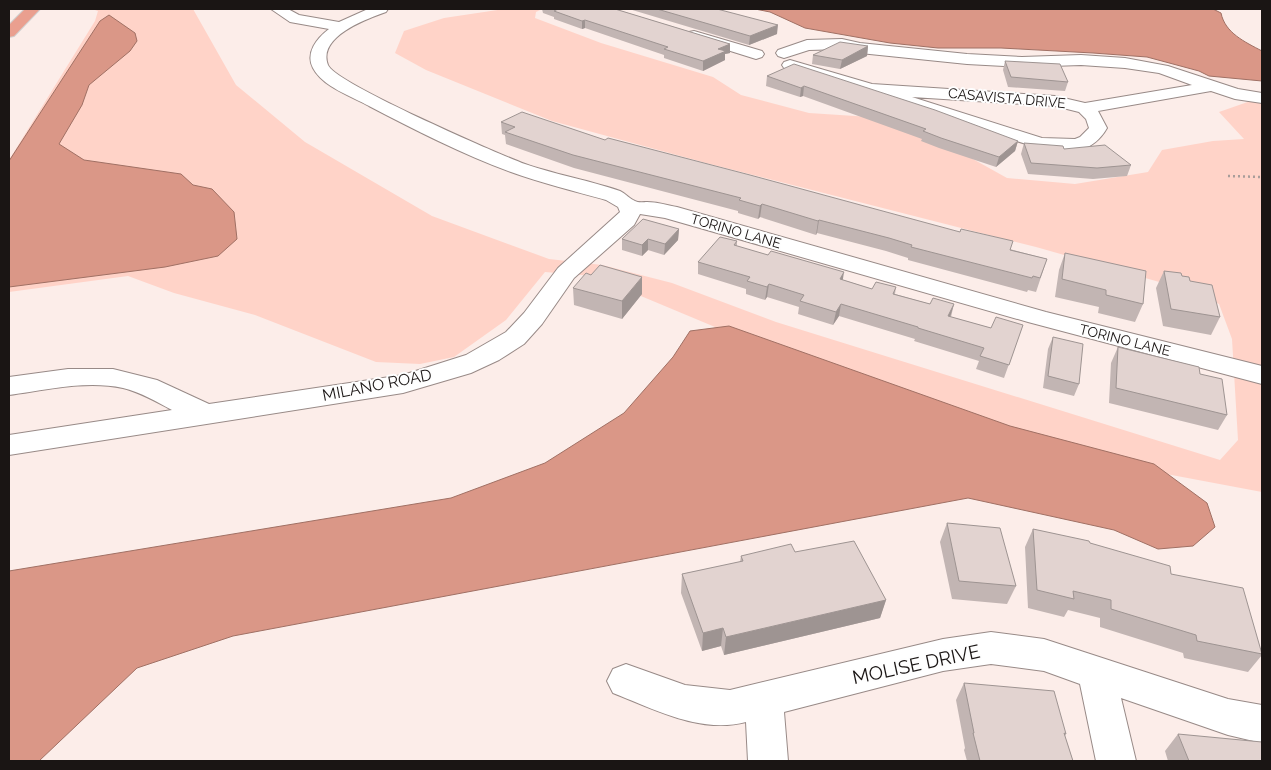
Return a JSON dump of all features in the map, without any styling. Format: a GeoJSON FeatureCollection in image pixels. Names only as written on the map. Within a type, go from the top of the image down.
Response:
{"type":"FeatureCollection","features":[{"type":"Feature","properties":{"kind":"main road"},"geometry":{"type":"LineString","coordinates":[[9,33],[32,9]]}},
{"type":"Feature","properties":{"kind":"street"},"geometry":{"type":"LineString","coordinates":[[278,9],[295,19],[341,27]]}},
{"type":"Feature","properties":{"kind":"street"},"geometry":{"type":"LineString","coordinates":[[381,9],[341,27],[328,37],[322,45],[318,57],[319,65],[326,74],[340,84],[436,133],[518,168],[614,196],[626,203],[629,208]]}},
{"type":"Feature","properties":{"kind":"street","name":"CASAVISTA DRIVE"},"geometry":{"type":"LineString","coordinates":[[683,31],[774,61],[962,118],[1016,138],[1053,146],[1084,143],[1094,137],[1098,128],[1094,117],[1085,108],[1055,101],[871,89]]}},
{"type":"Feature","properties":{"kind":"street"},"geometry":{"type":"LineString","coordinates":[[774,61],[807,45],[836,44],[967,59],[1022,62],[1066,59],[1109,61],[1145,65],[1235,94],[1262,98]]}},
{"type":"Feature","properties":{"kind":"street"},"geometry":{"type":"LineString","coordinates":[[1085,108],[1209,86]]}},
{"type":"Feature","properties":{"kind":"street","name":"TORINO LANE"},"geometry":{"type":"LineString","coordinates":[[629,208],[650,208],[669,212],[1037,317],[1262,375]]}},
{"type":"Feature","properties":{"kind":"street","name":"MILANO ROAD"},"geometry":{"type":"LineString","coordinates":[[9,445],[403,384],[453,369],[488,355],[516,338],[568,271],[626,220],[630,212],[629,208]]}},
{"type":"Feature","properties":{"kind":"street"},"geometry":{"type":"LineString","coordinates":[[9,386],[74,378],[126,380],[142,385],[205,414]]}},
{"type":"Feature","properties":{"kind":"street","name":"MOLISE DRIVE"},"geometry":{"type":"LineString","coordinates":[[626,681],[685,702],[730,708],[943,655],[991,648],[1044,655],[1228,717],[1262,724]]}},
{"type":"Feature","properties":{"kind":"street"},"geometry":{"type":"LineString","coordinates":[[1096,672],[1116,761]]}},
{"type":"Feature","properties":{"kind":"street"},"geometry":{"type":"LineString","coordinates":[[764,699],[768,761]]}},
{"type":"Feature","properties":{"kind":"path"},"geometry":{"type":"LineString","coordinates":[[1228,176],[1262,177]]}},
{"type":"Feature","properties":{"kind":"shaded area"},"geometry":{"type":"Polygon","coordinates":[[[92,9],[193,9],[236,85],[305,142],[432,216],[549,259],[602,265],[672,283],[776,322],[1220,460],[1238,440],[1232,339],[1219,304],[1191,291],[1036,247],[706,163],[552,121],[426,70],[395,53],[404,31],[444,18],[504,9],[542,9],[536,12],[535,18],[601,43],[713,77],[741,95],[809,113],[901,119],[1007,178],[1075,184],[1148,172],[1162,150],[1213,141],[1244,139],[1219,112],[1262,97],[1262,492],[1044,451],[901,391],[715,327],[593,276],[545,272],[506,320],[454,357],[420,364],[376,362],[255,315],[174,293],[128,276],[9,292],[9,160],[95,21],[98,11],[92,9]]]}},
{"type":"Feature","properties":{"kind":"shaded area"},"geometry":{"type":"Polygon","coordinates":[[[755,9],[1213,9],[1221,13],[1223,20],[1231,31],[1262,51],[1262,81],[1209,76],[1199,71],[1147,57],[1001,48],[938,48],[890,43],[805,28],[770,12],[755,9]]]}},
{"type":"Feature","properties":{"kind":"shaded area"},"geometry":{"type":"Polygon","coordinates":[[[109,15],[135,33],[137,41],[130,51],[89,85],[82,105],[59,144],[84,160],[181,174],[193,185],[212,189],[234,212],[237,239],[218,256],[165,267],[9,287],[9,161],[100,21],[109,15]]]}},
{"type":"Feature","properties":{"kind":"shaded area"},"geometry":{"type":"Polygon","coordinates":[[[729,326],[1010,426],[1154,464],[1207,503],[1215,527],[1193,546],[1158,549],[1114,530],[968,498],[233,636],[137,668],[39,761],[9,761],[9,571],[451,498],[545,463],[624,413],[673,357],[690,331],[729,326]]]}},
{"type":"Feature","properties":{"kind":"building"},"geometry":{"type":"Polygon","coordinates":[[[558,9],[615,9],[730,44],[718,49],[726,51],[703,61],[664,49],[668,47],[554,11],[558,9]]]}},
{"type":"Feature","properties":{"kind":"building"},"geometry":{"type":"Polygon","coordinates":[[[657,9],[717,9],[778,25],[750,36],[657,9]]]}},
{"type":"Feature","properties":{"kind":"building"},"geometry":{"type":"Polygon","coordinates":[[[840,42],[868,46],[842,60],[813,55],[840,42]]]}},
{"type":"Feature","properties":{"kind":"building"},"geometry":{"type":"Polygon","coordinates":[[[1005,61],[1060,64],[1068,82],[1011,77],[1005,61]]]}},
{"type":"Feature","properties":{"kind":"building"},"geometry":{"type":"Polygon","coordinates":[[[794,64],[935,110],[1018,141],[999,157],[941,138],[923,131],[926,129],[804,86],[801,88],[767,76],[794,64]]]}},
{"type":"Feature","properties":{"kind":"building"},"geometry":{"type":"Polygon","coordinates":[[[522,112],[605,140],[608,138],[960,232],[961,229],[1013,241],[1010,250],[1047,259],[1040,278],[1033,276],[1032,278],[911,247],[912,245],[889,238],[818,221],[762,204],[760,206],[739,200],[741,198],[573,155],[505,132],[515,127],[501,122],[522,112]]]}},
{"type":"Feature","properties":{"kind":"building"},"geometry":{"type":"Polygon","coordinates":[[[1024,143],[1063,146],[1064,149],[1105,145],[1131,165],[1097,168],[1031,163],[1024,143]]]}},
{"type":"Feature","properties":{"kind":"building"},"geometry":{"type":"Polygon","coordinates":[[[643,219],[679,229],[665,244],[648,239],[642,245],[622,239],[643,219]]]}},
{"type":"Feature","properties":{"kind":"building"},"geometry":{"type":"Polygon","coordinates":[[[720,237],[737,241],[734,245],[768,255],[771,251],[844,272],[840,279],[872,289],[876,282],[896,287],[893,294],[930,304],[933,298],[954,304],[948,316],[991,328],[996,317],[1023,325],[1009,365],[980,356],[984,348],[841,304],[836,312],[800,301],[804,295],[769,284],[767,287],[747,281],[750,277],[698,262],[720,237]]]}},
{"type":"Feature","properties":{"kind":"building"},"geometry":{"type":"Polygon","coordinates":[[[1065,253],[1146,271],[1143,304],[1106,295],[1106,290],[1062,279],[1065,253]]]}},
{"type":"Feature","properties":{"kind":"building"},"geometry":{"type":"Polygon","coordinates":[[[600,265],[642,277],[622,301],[573,288],[586,273],[591,275],[600,265]]]}},
{"type":"Feature","properties":{"kind":"building"},"geometry":{"type":"Polygon","coordinates":[[[1164,271],[1181,273],[1182,276],[1189,277],[1190,281],[1212,285],[1220,317],[1171,309],[1164,271]]]}},
{"type":"Feature","properties":{"kind":"building"},"geometry":{"type":"Polygon","coordinates":[[[1053,337],[1083,344],[1079,384],[1048,376],[1053,337]]]}},
{"type":"Feature","properties":{"kind":"building"},"geometry":{"type":"Polygon","coordinates":[[[1118,347],[1199,367],[1200,374],[1222,379],[1227,415],[1116,388],[1118,347]]]}},
{"type":"Feature","properties":{"kind":"building"},"geometry":{"type":"Polygon","coordinates":[[[947,523],[1000,528],[1016,586],[959,581],[947,523]]]}},
{"type":"Feature","properties":{"kind":"building"},"geometry":{"type":"Polygon","coordinates":[[[1033,529],[1089,541],[1090,543],[1170,566],[1171,574],[1243,588],[1262,654],[1197,641],[1196,635],[1111,609],[1111,600],[1073,591],[1074,599],[1037,590],[1033,529]]]}},
{"type":"Feature","properties":{"kind":"building"},"geometry":{"type":"Polygon","coordinates":[[[854,541],[886,600],[726,637],[723,628],[703,633],[682,574],[743,561],[741,556],[791,544],[795,552],[854,541]]]}},
{"type":"Feature","properties":{"kind":"building"},"geometry":{"type":"Polygon","coordinates":[[[964,683],[1054,691],[1073,761],[980,761],[964,683]]]}},
{"type":"Feature","properties":{"kind":"building"},"geometry":{"type":"Polygon","coordinates":[[[1178,734],[1262,742],[1262,761],[1189,761],[1178,734]]]}}]}
